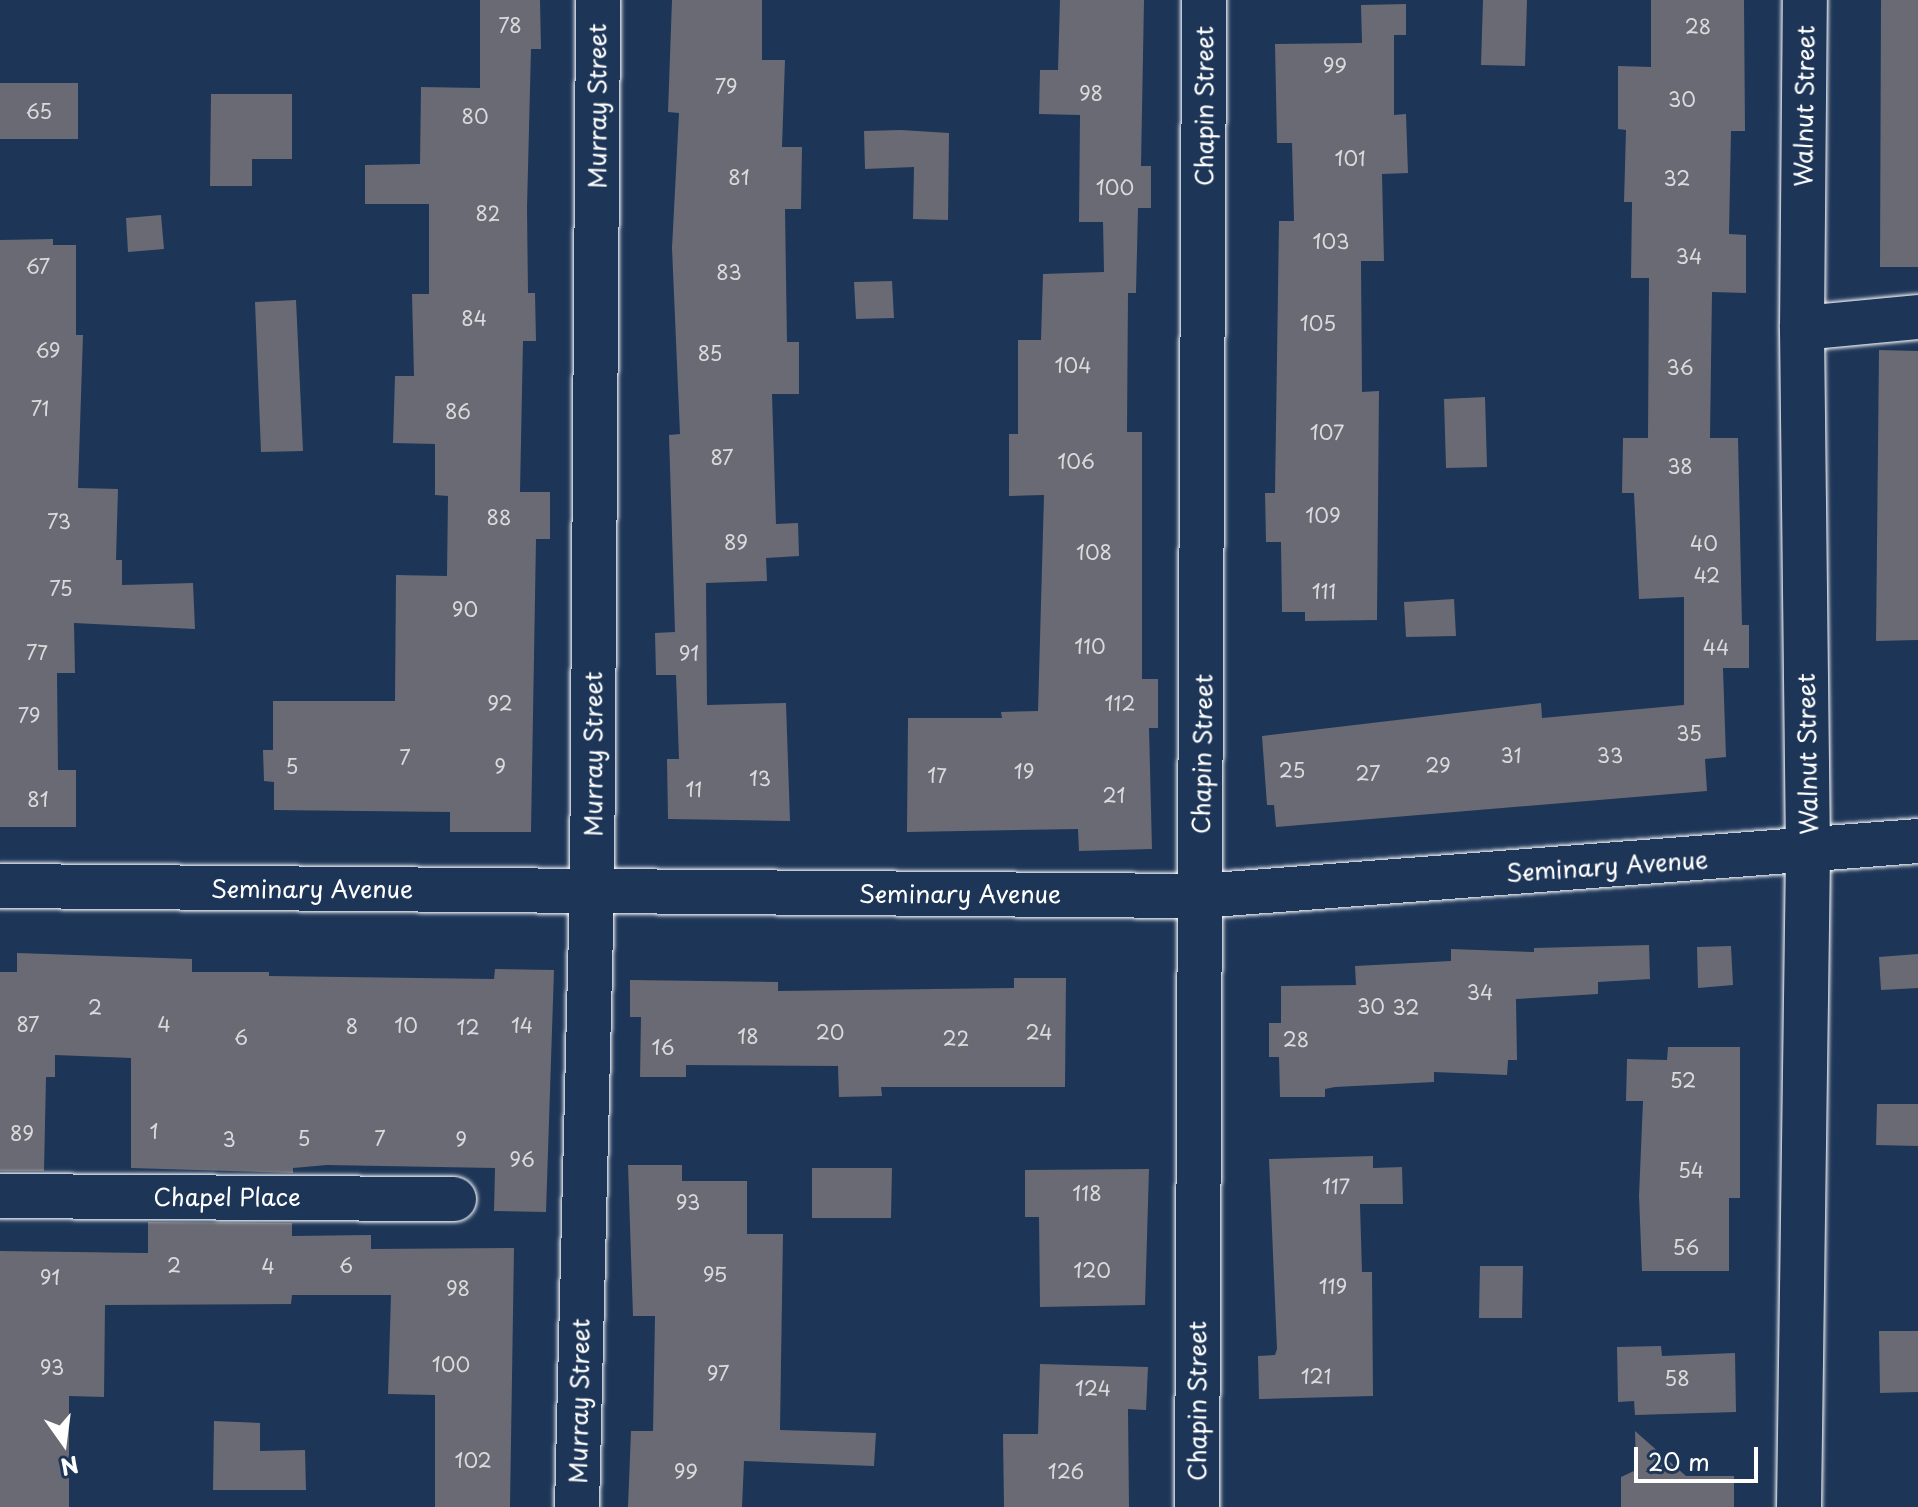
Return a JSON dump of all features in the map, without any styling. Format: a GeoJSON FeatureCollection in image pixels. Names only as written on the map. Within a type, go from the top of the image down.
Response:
{"type":"FeatureCollection","features":[{"type":"Feature","properties":{"kind":"street","name":"Murray Street"},"geometry":{"type":"LineString","coordinates":[[577,1507],[592,891],[598,0]]}},
{"type":"Feature","properties":{"kind":"street","name":"Chapin Street"},"geometry":{"type":"LineString","coordinates":[[1197,1507],[1204,0]]}},
{"type":"Feature","properties":{"kind":"street","name":"Walnut Street"},"geometry":{"type":"LineString","coordinates":[[1799,1507],[1808,851],[1802,328],[1805,0]]}},
{"type":"Feature","properties":{"kind":"street"},"geometry":{"type":"LineString","coordinates":[[1802,328],[1918,317]]}},
{"type":"Feature","properties":{"kind":"street","name":"Seminary Avenue"},"geometry":{"type":"LineString","coordinates":[[0,886],[1200,896],[1918,841]]}},
{"type":"Feature","properties":{"kind":"street","name":"Chapel Place"},"geometry":{"type":"LineString","coordinates":[[0,1196],[454,1199]]}},
{"type":"Feature","properties":{"kind":"building"},"geometry":{"type":"Polygon","coordinates":[[[480,0],[540,0],[541,49],[531,49],[527,208],[528,293],[535,293],[536,341],[523,341],[520,492],[550,492],[550,539],[536,539],[531,832],[450,832],[450,812],[274,810],[274,782],[264,781],[263,750],[273,750],[273,701],[395,701],[396,575],[447,576],[448,496],[435,495],[435,444],[393,443],[395,376],[414,376],[412,294],[429,294],[429,204],[365,204],[365,165],[420,164],[421,87],[480,88],[480,0]]]}},
{"type":"Feature","properties":{"kind":"building"},"geometry":{"type":"Polygon","coordinates":[[[672,0],[762,0],[762,60],[785,60],[782,147],[802,147],[801,209],[785,209],[787,342],[799,342],[799,394],[772,394],[776,524],[798,523],[799,556],[766,558],[767,581],[706,583],[707,705],[786,703],[790,821],[668,819],[667,759],[679,759],[676,675],[656,675],[655,633],[675,632],[669,435],[680,434],[672,248],[679,113],[668,112],[672,0]]]}},
{"type":"Feature","properties":{"kind":"building"},"geometry":{"type":"Polygon","coordinates":[[[1060,0],[1144,0],[1141,166],[1151,166],[1151,208],[1138,208],[1136,293],[1128,293],[1127,432],[1142,432],[1142,679],[1158,679],[1158,728],[1149,728],[1152,849],[1079,851],[1078,829],[907,832],[908,718],[1002,718],[1001,712],[1038,711],[1044,495],[1009,496],[1009,434],[1018,434],[1018,340],[1041,340],[1043,274],[1104,272],[1103,222],[1079,222],[1080,115],[1039,114],[1040,70],[1058,70],[1060,0]]]}},
{"type":"Feature","properties":{"kind":"building"},"geometry":{"type":"Polygon","coordinates":[[[1483,0],[1527,0],[1525,66],[1481,65],[1483,0]]]}},
{"type":"Feature","properties":{"kind":"building"},"geometry":{"type":"Polygon","coordinates":[[[1651,0],[1744,0],[1745,131],[1731,131],[1729,234],[1746,235],[1746,293],[1712,292],[1710,438],[1738,438],[1742,625],[1749,625],[1749,668],[1723,668],[1726,757],[1705,759],[1707,791],[1276,827],[1274,805],[1267,805],[1262,736],[1541,703],[1542,718],[1684,705],[1684,597],[1639,599],[1634,493],[1622,493],[1623,438],[1648,438],[1649,278],[1631,278],[1632,202],[1624,202],[1626,130],[1618,129],[1618,66],[1651,67],[1651,0]]]}},
{"type":"Feature","properties":{"kind":"building"},"geometry":{"type":"Polygon","coordinates":[[[1881,0],[1918,0],[1918,267],[1880,267],[1881,0]]]}},
{"type":"Feature","properties":{"kind":"building"},"geometry":{"type":"Polygon","coordinates":[[[1406,4],[1406,35],[1394,35],[1394,115],[1406,114],[1408,173],[1382,174],[1384,261],[1361,261],[1362,392],[1379,391],[1377,620],[1305,621],[1305,612],[1282,612],[1281,542],[1266,542],[1265,493],[1275,493],[1279,221],[1294,221],[1292,143],[1277,143],[1275,44],[1362,43],[1361,5],[1406,4]]]}},
{"type":"Feature","properties":{"kind":"building"},"geometry":{"type":"Polygon","coordinates":[[[0,83],[78,83],[78,139],[0,139],[0,83]]]}},
{"type":"Feature","properties":{"kind":"building"},"geometry":{"type":"Polygon","coordinates":[[[211,94],[292,94],[292,159],[252,159],[252,186],[210,186],[211,94]]]}},
{"type":"Feature","properties":{"kind":"building"},"geometry":{"type":"Polygon","coordinates":[[[864,131],[949,133],[948,220],[913,219],[914,167],[865,169],[864,131]]]}},
{"type":"Feature","properties":{"kind":"building"},"geometry":{"type":"Polygon","coordinates":[[[161,215],[164,249],[128,252],[126,218],[161,215]]]}},
{"type":"Feature","properties":{"kind":"building"},"geometry":{"type":"Polygon","coordinates":[[[53,239],[53,245],[76,245],[76,335],[83,335],[78,488],[118,489],[116,560],[122,560],[122,585],[193,583],[195,629],[74,623],[75,673],[57,673],[58,770],[76,770],[76,827],[0,827],[0,240],[53,239]]]}},
{"type":"Feature","properties":{"kind":"building"},"geometry":{"type":"Polygon","coordinates":[[[892,281],[894,318],[856,319],[854,282],[892,281]]]}},
{"type":"Feature","properties":{"kind":"building"},"geometry":{"type":"Polygon","coordinates":[[[296,300],[303,451],[261,452],[255,302],[296,300]]]}},
{"type":"Feature","properties":{"kind":"building"},"geometry":{"type":"Polygon","coordinates":[[[1879,350],[1918,351],[1918,640],[1876,641],[1879,350]]]}},
{"type":"Feature","properties":{"kind":"building"},"geometry":{"type":"Polygon","coordinates":[[[1485,397],[1487,467],[1446,468],[1444,399],[1485,397]]]}},
{"type":"Feature","properties":{"kind":"building"},"geometry":{"type":"Polygon","coordinates":[[[1454,599],[1456,636],[1406,637],[1404,602],[1454,599]]]}},
{"type":"Feature","properties":{"kind":"building"},"geometry":{"type":"Polygon","coordinates":[[[1649,945],[1650,979],[1598,982],[1598,994],[1516,999],[1517,1060],[1508,1060],[1507,1075],[1434,1072],[1434,1082],[1335,1087],[1325,1089],[1325,1097],[1280,1097],[1279,1057],[1269,1057],[1269,1023],[1281,1023],[1281,986],[1356,985],[1355,966],[1451,961],[1451,949],[1534,952],[1534,948],[1649,945]]]}},
{"type":"Feature","properties":{"kind":"building"},"geometry":{"type":"Polygon","coordinates":[[[1731,946],[1733,985],[1698,988],[1697,947],[1731,946]]]}},
{"type":"Feature","properties":{"kind":"building"},"geometry":{"type":"Polygon","coordinates":[[[17,953],[192,959],[192,972],[269,972],[269,976],[494,979],[495,969],[554,970],[546,1212],[494,1211],[495,1168],[327,1165],[293,1168],[293,1173],[131,1168],[131,1058],[55,1055],[55,1077],[46,1077],[44,1171],[0,1171],[0,972],[17,972],[17,953]]]}},
{"type":"Feature","properties":{"kind":"building"},"geometry":{"type":"Polygon","coordinates":[[[1918,954],[1918,988],[1881,990],[1879,957],[1918,954]]]}},
{"type":"Feature","properties":{"kind":"building"},"geometry":{"type":"Polygon","coordinates":[[[1014,978],[1066,978],[1065,1087],[881,1087],[882,1096],[839,1097],[838,1066],[686,1065],[686,1077],[640,1077],[641,1017],[630,1017],[630,980],[778,982],[778,991],[1014,988],[1014,978]]]}},
{"type":"Feature","properties":{"kind":"building"},"geometry":{"type":"Polygon","coordinates":[[[1668,1047],[1740,1047],[1740,1198],[1729,1198],[1729,1271],[1642,1271],[1639,1196],[1643,1101],[1626,1101],[1627,1059],[1667,1060],[1668,1047]]]}},
{"type":"Feature","properties":{"kind":"building"},"geometry":{"type":"Polygon","coordinates":[[[1877,1104],[1918,1104],[1918,1146],[1876,1145],[1877,1104]]]}},
{"type":"Feature","properties":{"kind":"building"},"geometry":{"type":"Polygon","coordinates":[[[1373,1156],[1373,1168],[1402,1167],[1403,1204],[1360,1204],[1362,1272],[1372,1272],[1373,1396],[1259,1399],[1258,1356],[1275,1355],[1277,1349],[1269,1159],[1373,1156]]]}},
{"type":"Feature","properties":{"kind":"building"},"geometry":{"type":"Polygon","coordinates":[[[628,1165],[682,1165],[682,1181],[747,1181],[747,1234],[783,1234],[780,1430],[876,1433],[874,1466],[744,1461],[742,1507],[628,1507],[631,1431],[653,1431],[655,1316],[633,1316],[628,1165]]]}},
{"type":"Feature","properties":{"kind":"building"},"geometry":{"type":"Polygon","coordinates":[[[812,1168],[892,1168],[891,1218],[812,1218],[812,1168]]]}},
{"type":"Feature","properties":{"kind":"building"},"geometry":{"type":"Polygon","coordinates":[[[1149,1169],[1145,1305],[1040,1307],[1039,1217],[1025,1217],[1025,1170],[1149,1169]]]}},
{"type":"Feature","properties":{"kind":"building"},"geometry":{"type":"Polygon","coordinates":[[[148,1222],[292,1223],[292,1236],[371,1235],[371,1249],[514,1248],[510,1507],[435,1507],[435,1395],[388,1394],[391,1295],[292,1295],[291,1304],[105,1305],[104,1397],[69,1396],[69,1507],[0,1507],[0,1251],[148,1253],[148,1222]]]}},
{"type":"Feature","properties":{"kind":"building"},"geometry":{"type":"Polygon","coordinates":[[[1480,1266],[1523,1266],[1522,1318],[1479,1318],[1480,1266]]]}},
{"type":"Feature","properties":{"kind":"building"},"geometry":{"type":"Polygon","coordinates":[[[1879,1331],[1918,1331],[1918,1392],[1880,1393],[1879,1331]]]}},
{"type":"Feature","properties":{"kind":"building"},"geometry":{"type":"Polygon","coordinates":[[[1661,1346],[1662,1356],[1735,1353],[1736,1412],[1635,1415],[1634,1401],[1618,1402],[1617,1347],[1661,1346]]]}},
{"type":"Feature","properties":{"kind":"building"},"geometry":{"type":"Polygon","coordinates":[[[1040,1364],[1148,1367],[1146,1410],[1128,1409],[1129,1507],[1004,1507],[1003,1434],[1038,1434],[1040,1364]]]}},
{"type":"Feature","properties":{"kind":"building"},"geometry":{"type":"Polygon","coordinates":[[[214,1421],[260,1423],[260,1451],[305,1450],[306,1490],[213,1490],[214,1421]]]}},
{"type":"Feature","properties":{"kind":"building"},"geometry":{"type":"Polygon","coordinates":[[[1635,1431],[1686,1476],[1734,1476],[1734,1507],[1621,1507],[1621,1477],[1636,1470],[1635,1431]]]}}]}
